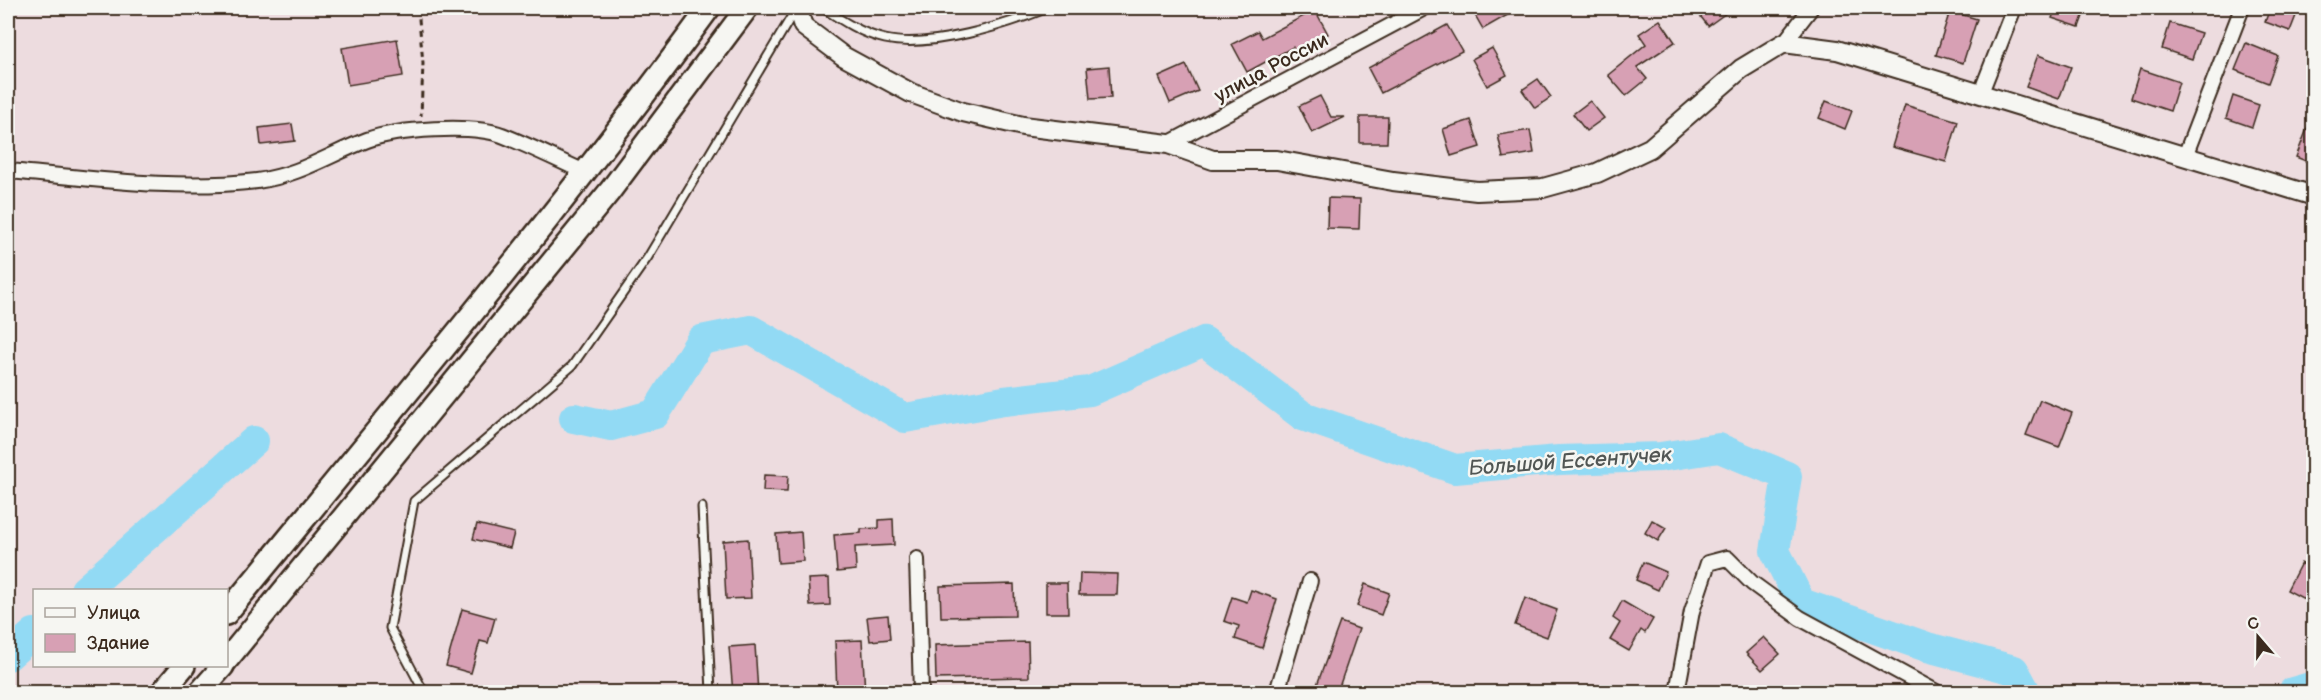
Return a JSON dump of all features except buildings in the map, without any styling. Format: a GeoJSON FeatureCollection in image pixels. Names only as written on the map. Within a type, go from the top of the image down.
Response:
{"type":"FeatureCollection","features":[{"type":"Feature","properties":{"kind":"main road"},"geometry":{"type":"LineString","coordinates":[[228,612],[585,172],[710,8]]}},
{"type":"Feature","properties":{"kind":"main road"},"geometry":{"type":"LineString","coordinates":[[228,659],[610,191],[747,8]]}},
{"type":"Feature","properties":{"kind":"main road"},"geometry":{"type":"LineString","coordinates":[[162,693],[183,667]]}},
{"type":"Feature","properties":{"kind":"main road"},"geometry":{"type":"LineString","coordinates":[[200,693],[222,667]]}},
{"type":"Feature","properties":{"kind":"street"},"geometry":{"type":"LineString","coordinates":[[797,8],[803,26],[843,56],[911,93],[963,112],[1023,126],[1168,144],[1213,160],[1277,160],[1393,181],[1467,190],[1543,188],[1597,173],[1650,148],[1741,69],[1784,43],[1811,8]]}},
{"type":"Feature","properties":{"kind":"street","name":"улица России"},"geometry":{"type":"LineString","coordinates":[[1168,144],[1424,8]]}},
{"type":"Feature","properties":{"kind":"street"},"geometry":{"type":"LineString","coordinates":[[1980,95],[2014,8]]}},
{"type":"Feature","properties":{"kind":"street"},"geometry":{"type":"LineString","coordinates":[[2185,156],[2242,8]]}},
{"type":"Feature","properties":{"kind":"street"},"geometry":{"type":"LineString","coordinates":[[1784,43],[1837,50],[2313,196]]}},
{"type":"Feature","properties":{"kind":"street"},"geometry":{"type":"LineString","coordinates":[[8,171],[157,184],[256,181],[292,174],[369,139],[420,130],[462,129],[500,134],[585,172]]}},
{"type":"Feature","properties":{"kind":"street"},"geometry":{"type":"LineString","coordinates":[[1677,693],[1692,611],[1708,562],[1728,558],[1752,583],[1800,618],[1936,693]]}},
{"type":"Feature","properties":{"kind":"street"},"geometry":{"type":"LineString","coordinates":[[917,559],[921,693]]}},
{"type":"Feature","properties":{"kind":"street"},"geometry":{"type":"LineString","coordinates":[[1277,693],[1310,581]]}},
{"type":"Feature","properties":{"kind":"lane"},"geometry":{"type":"LineString","coordinates":[[424,693],[390,628],[414,501],[572,366],[648,257],[797,8]]}},
{"type":"Feature","properties":{"kind":"lane"},"geometry":{"type":"LineString","coordinates":[[823,8],[848,24],[885,39],[921,41],[994,26],[1048,8]]}},
{"type":"Feature","properties":{"kind":"lane"},"geometry":{"type":"LineString","coordinates":[[702,507],[711,693]]}},
{"type":"Feature","properties":{"kind":"path"},"geometry":{"type":"LineString","coordinates":[[418,8],[423,63],[420,130]]}},
{"type":"Feature","properties":{"kind":"waterway","name":"Большой Ессентучек"},"geometry":{"type":"LineString","coordinates":[[574,418],[611,426],[655,414],[701,340],[751,330],[905,418],[1004,401],[1090,391],[1204,341],[1303,416],[1455,469],[1559,460],[1660,457],[1719,448],[1787,476],[1775,551],[1801,603],[1927,647],[2014,670],[2026,692]]}},
{"type":"Feature","properties":{"kind":"waterway","name":"Большой Ессентучек"},"geometry":{"type":"LineString","coordinates":[[86,589],[254,441]]}},
{"type":"Feature","properties":{"kind":"waterway","name":"Большой Ессентучек"},"geometry":{"type":"LineString","coordinates":[[8,656],[33,634]]}},
{"type":"Feature","properties":{"kind":"waterway","name":"Большой Ессентучек"},"geometry":{"type":"LineString","coordinates":[[2293,692],[2314,686]]}}]}
